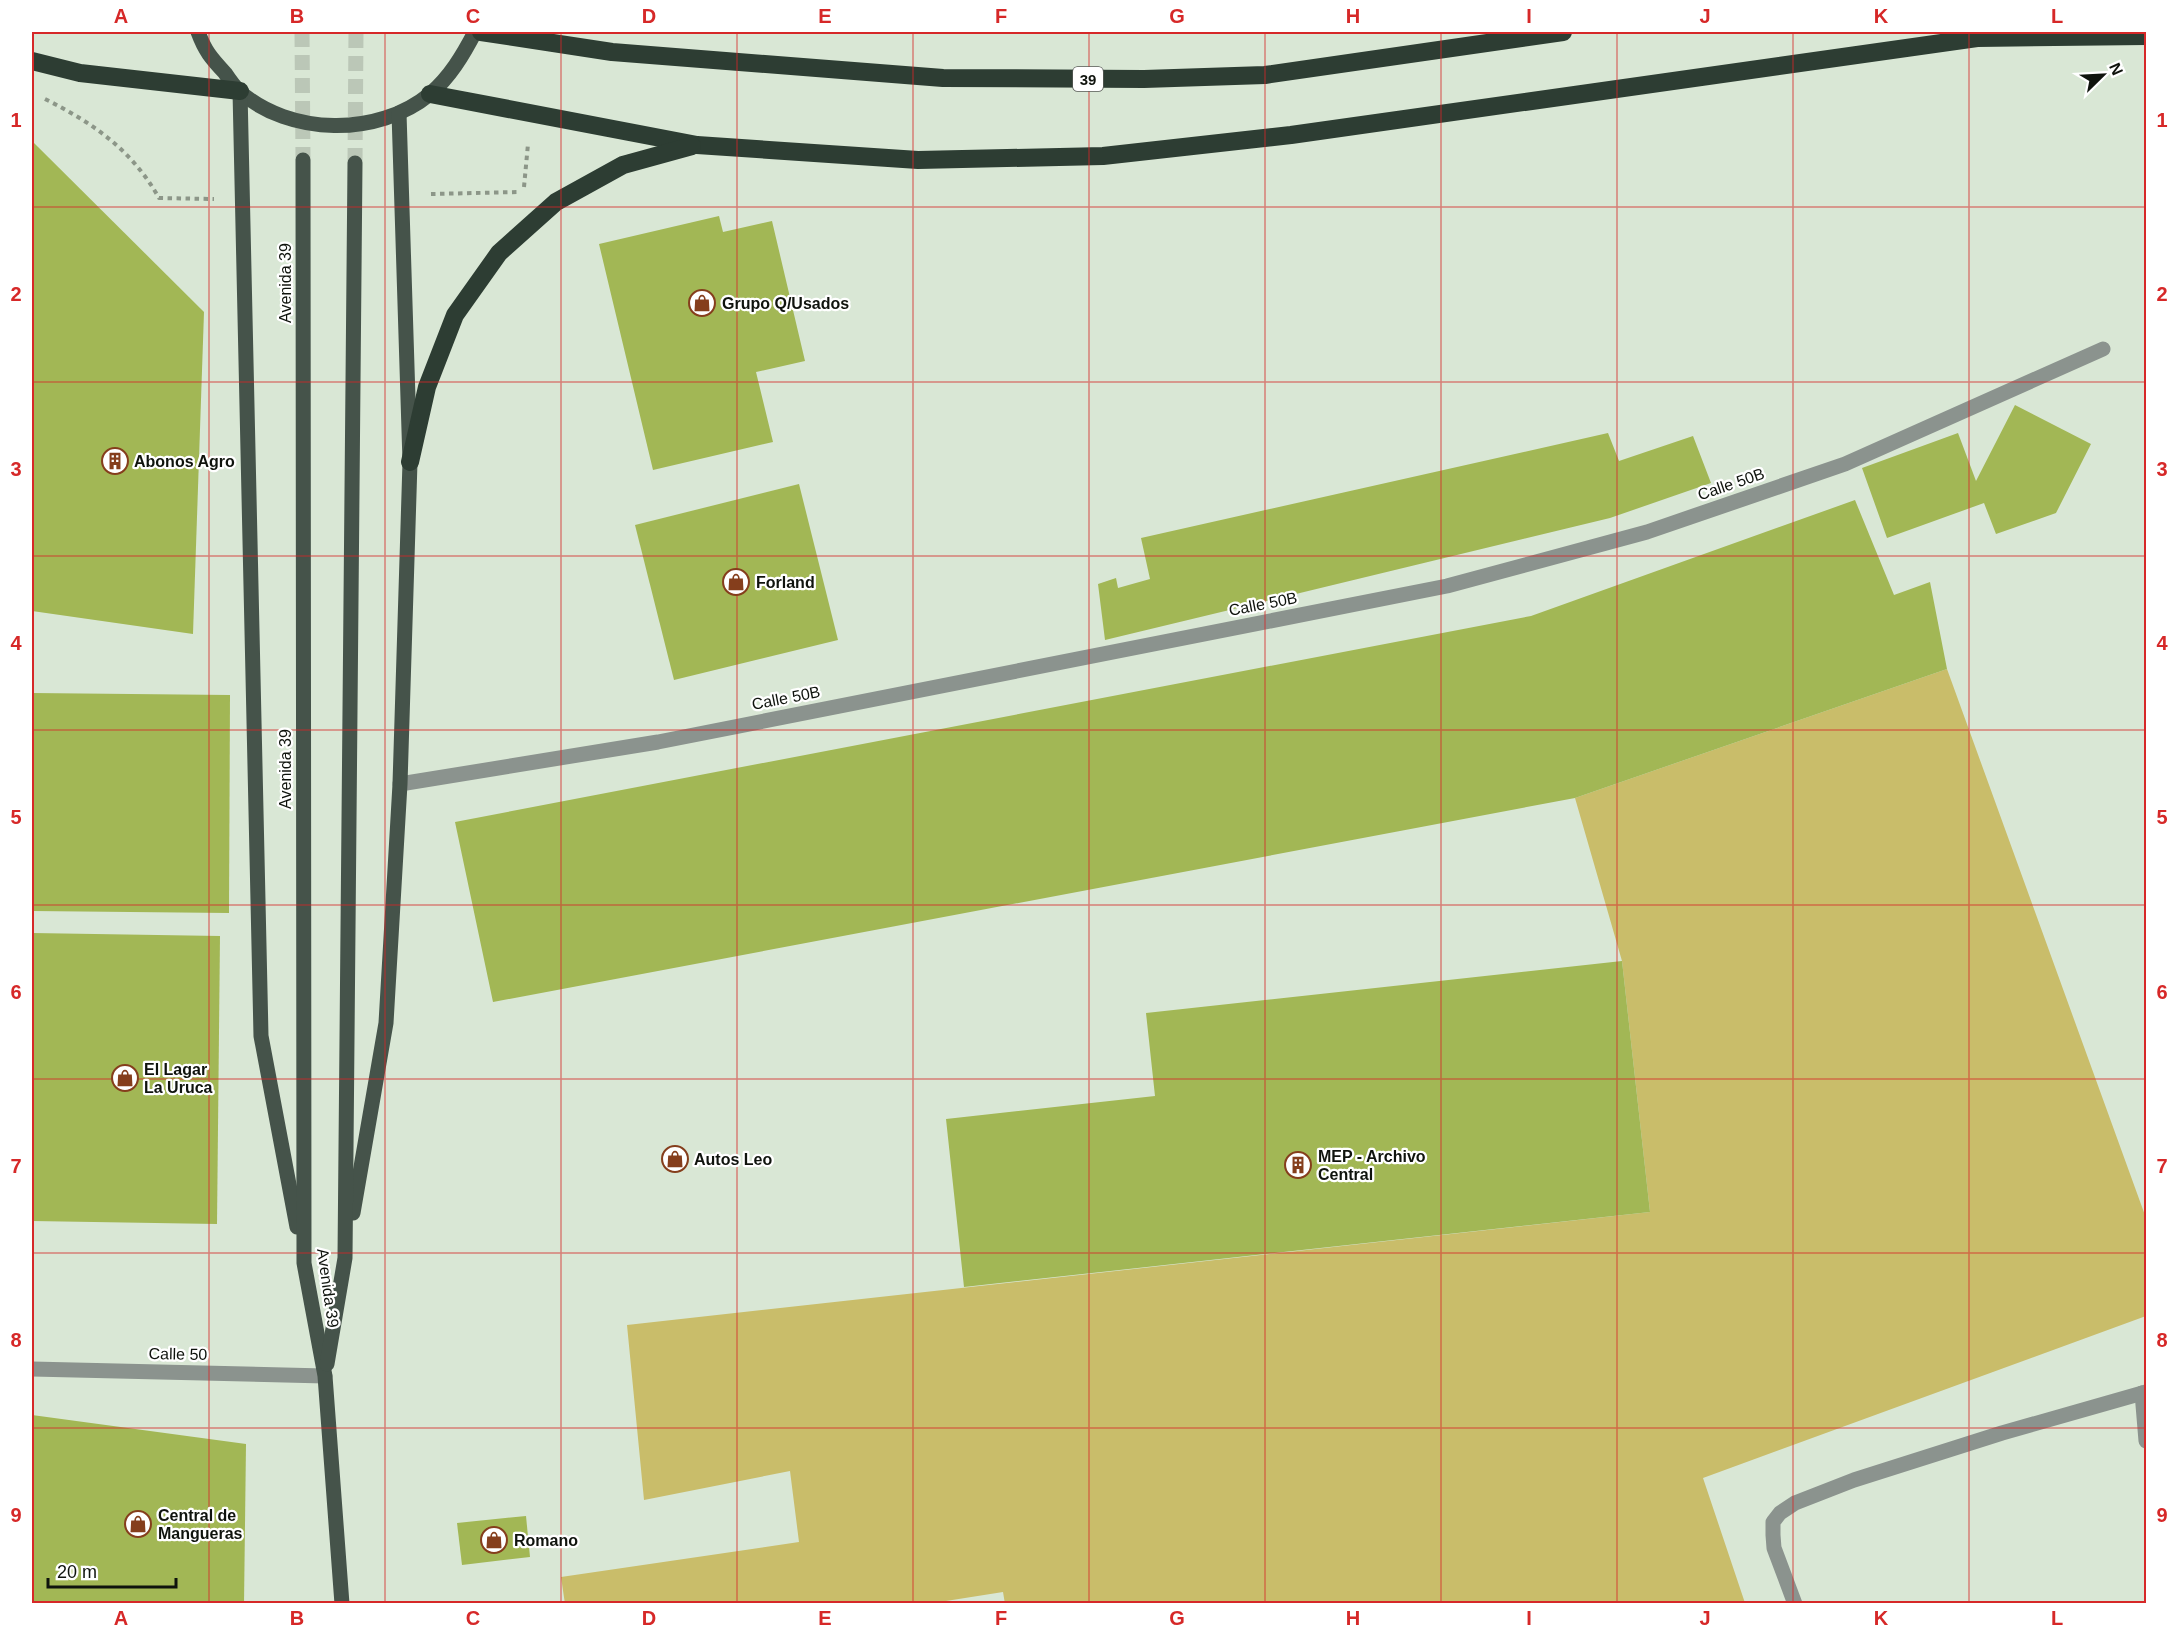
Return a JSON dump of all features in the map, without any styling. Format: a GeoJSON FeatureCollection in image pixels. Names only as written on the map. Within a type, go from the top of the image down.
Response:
{"type":"FeatureCollection","features":[{"type":"Feature","properties":{"kind":"highway","name":"39"},"geometry":{"type":"LineString","coordinates":[[481,32],[612,52],[943,78],[1144,79],[1265,75],[1563,32]]}},
{"type":"Feature","properties":{"kind":"highway"},"geometry":{"type":"LineString","coordinates":[[429,94],[697,145],[918,160],[1104,156],[1291,135],[1977,38],[2146,36]]}},
{"type":"Feature","properties":{"kind":"highway"},"geometry":{"type":"LineString","coordinates":[[32,61],[80,73],[240,91]]}},
{"type":"Feature","properties":{"kind":"highway"},"geometry":{"type":"LineString","coordinates":[[410,462],[427,387],[455,315],[498,253],[556,202],[623,165],[697,145]]}},
{"type":"Feature","properties":{"kind":"main road"},"geometry":{"type":"LineString","coordinates":[[198,32],[204,50],[240,91],[275,113],[316,125],[358,125],[399,113],[429,94],[459,63],[475,32]]}},
{"type":"Feature","properties":{"kind":"main road"},"geometry":{"type":"LineString","coordinates":[[240,91],[261,1036],[304,1263]]}},
{"type":"Feature","properties":{"kind":"main road"},"geometry":{"type":"LineString","coordinates":[[345,1257],[386,1023],[400,784],[410,462],[399,113]]}},
{"type":"Feature","properties":{"kind":"main road","name":"Avenida 39"},"geometry":{"type":"LineString","coordinates":[[303,160],[304,1263],[325,1376],[342,1604]]}},
{"type":"Feature","properties":{"kind":"main road","name":"Avenida 39"},"geometry":{"type":"LineString","coordinates":[[325,1376],[345,1257],[355,163]]}},
{"type":"Feature","properties":{"kind":"street","name":"Calle 50B"},"geometry":{"type":"LineString","coordinates":[[400,784],[658,741],[1447,586],[1647,532],[1845,464],[2103,349]]}},
{"type":"Feature","properties":{"kind":"street","name":"Calle 50"},"geometry":{"type":"LineString","coordinates":[[32,1369],[325,1376]]}},
{"type":"Feature","properties":{"kind":"street"},"geometry":{"type":"LineString","coordinates":[[1795,1604],[1774,1548],[1773,1522],[1780,1513],[1795,1503],[1877,1473],[2144,1392],[2146,1441]]}},
{"type":"Feature","properties":{"kind":"path"},"geometry":{"type":"LineString","coordinates":[[42,97],[84,119],[115,142],[151,184],[159,198],[242,199]]}},
{"type":"Feature","properties":{"kind":"path"},"geometry":{"type":"LineString","coordinates":[[531,114],[521,207],[532,223]]}},
{"type":"Feature","properties":{"kind":"path"},"geometry":{"type":"LineString","coordinates":[[401,195],[523,192]]}},
{"type":"Feature","properties":{"kind":"shaded area"},"geometry":{"type":"Polygon","coordinates":[[[1947,669],[2146,1218],[2146,1316],[1703,1478],[1745,1603],[1005,1604],[1003,1592],[927,1604],[565,1604],[561,1577],[799,1542],[790,1471],[644,1500],[627,1325],[1650,1212],[1622,961],[1575,798],[1947,669]]]}},
{"type":"Feature","properties":{"kind":"building","name":"Abonos Agro"},"geometry":{"type":"Polygon","coordinates":[[[32,141],[204,312],[193,634],[32,611],[32,141]]]}},
{"type":"Feature","properties":{"kind":"building","name":"Grupo Q/Usados"},"geometry":{"type":"Polygon","coordinates":[[[719,216],[723,232],[772,221],[805,361],[756,372],[773,442],[653,470],[599,244],[719,216]]]}},
{"type":"Feature","properties":{"kind":"building"},"geometry":{"type":"Polygon","coordinates":[[[2015,405],[2091,444],[2056,513],[1996,534],[1984,503],[1887,538],[1862,468],[1958,433],[1976,481],[2015,405]]]}},
{"type":"Feature","properties":{"kind":"building"},"geometry":{"type":"Polygon","coordinates":[[[1608,433],[1619,461],[1693,436],[1711,483],[1610,518],[1105,640],[1098,584],[1116,578],[1118,588],[1150,579],[1141,538],[1608,433]]]}},
{"type":"Feature","properties":{"kind":"building","name":"Forland"},"geometry":{"type":"Polygon","coordinates":[[[799,484],[838,640],[674,680],[635,525],[799,484]]]}},
{"type":"Feature","properties":{"kind":"building"},"geometry":{"type":"Polygon","coordinates":[[[1855,500],[1894,595],[1930,582],[1947,669],[1575,798],[493,1002],[455,822],[1531,616],[1855,500]]]}},
{"type":"Feature","properties":{"kind":"building"},"geometry":{"type":"Polygon","coordinates":[[[32,693],[230,695],[229,913],[32,911],[32,693]]]}},
{"type":"Feature","properties":{"kind":"building","name":"El Lagar La Uruca"},"geometry":{"type":"Polygon","coordinates":[[[32,933],[220,936],[217,1224],[32,1221],[32,933]]]}},
{"type":"Feature","properties":{"kind":"building","name":"MEP - Archivo Central"},"geometry":{"type":"Polygon","coordinates":[[[1622,961],[1650,1212],[964,1287],[946,1119],[1155,1096],[1146,1013],[1622,961]]]}},
{"type":"Feature","properties":{"kind":"building","name":"Central de Mangueras"},"geometry":{"type":"Polygon","coordinates":[[[32,1415],[246,1444],[244,1604],[32,1604],[32,1415]]]}},
{"type":"Feature","properties":{"kind":"building","name":"Romano"},"geometry":{"type":"Polygon","coordinates":[[[526,1516],[530,1557],[462,1565],[457,1523],[526,1516]]]}},
{"type":"Feature","properties":{"kind":"tunnel"},"geometry":{"type":"LineString","coordinates":[[302,32],[303,160]]}},
{"type":"Feature","properties":{"kind":"tunnel"},"geometry":{"type":"LineString","coordinates":[[355,163],[356,32]]}},
{"type":"Feature","properties":{"kind":"place","name":"Grupo Q/Usados"},"geometry":{"type":"Point","coordinates":[702,303]}},
{"type":"Feature","properties":{"kind":"place","name":"Abonos Agro"},"geometry":{"type":"Point","coordinates":[115,461]}},
{"type":"Feature","properties":{"kind":"place","name":"Forland"},"geometry":{"type":"Point","coordinates":[736,582]}},
{"type":"Feature","properties":{"kind":"place","name":"El Lagar La Uruca"},"geometry":{"type":"Point","coordinates":[125,1078]}},
{"type":"Feature","properties":{"kind":"place","name":"Autos Leo"},"geometry":{"type":"Point","coordinates":[675,1159]}},
{"type":"Feature","properties":{"kind":"place","name":"MEP - Archivo Central"},"geometry":{"type":"Point","coordinates":[1298,1165]}},
{"type":"Feature","properties":{"kind":"place","name":"Central de Mangueras"},"geometry":{"type":"Point","coordinates":[138,1524]}},
{"type":"Feature","properties":{"kind":"place","name":"Romano"},"geometry":{"type":"Point","coordinates":[494,1540]}}]}
